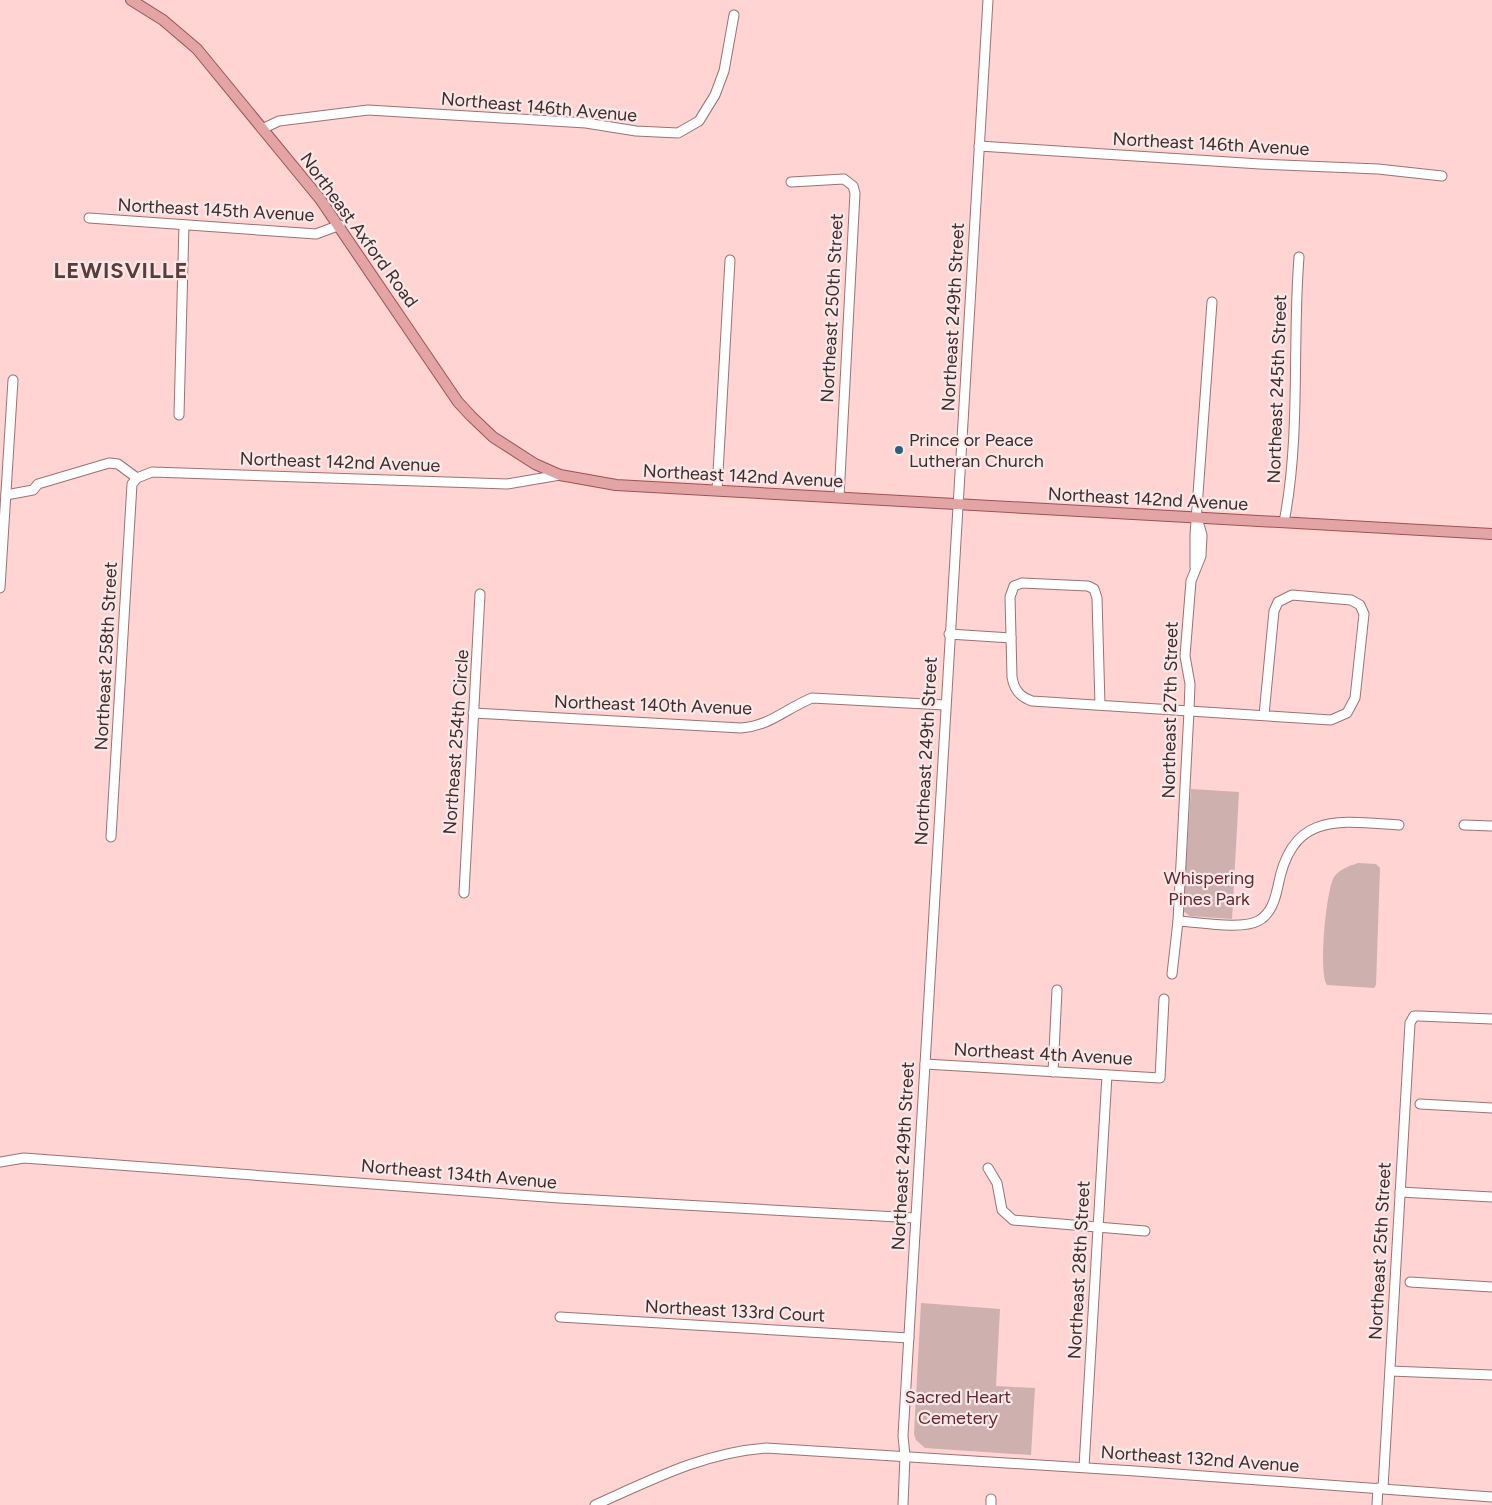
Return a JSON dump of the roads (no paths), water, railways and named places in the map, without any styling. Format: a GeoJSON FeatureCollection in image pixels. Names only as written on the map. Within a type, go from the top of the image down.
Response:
{"type":"FeatureCollection","features":[{"type":"Feature","properties":{"kind":"main road","name":"Northeast Axford Road"},"geometry":{"type":"LineString","coordinates":[[131,0],[163,20],[186,39],[262,129],[340,226],[458,402],[493,437],[517,455],[560,475]]}},
{"type":"Feature","properties":{"kind":"main road","name":"Northeast 142nd Avenue"},"geometry":{"type":"LineString","coordinates":[[560,475],[616,485],[1492,534]]}},
{"type":"Feature","properties":{"kind":"street","name":"Northeast 249th Street"},"geometry":{"type":"LineString","coordinates":[[903,1505],[905,1456],[903,1436],[915,1218],[988,0]]}},
{"type":"Feature","properties":{"kind":"street","name":"Northeast 146th Avenue"},"geometry":{"type":"LineString","coordinates":[[262,129],[279,121],[368,110],[586,123],[636,131],[678,133],[699,121],[715,95],[724,71],[734,15]]}},
{"type":"Feature","properties":{"kind":"street","name":"Northeast 146th Avenue"},"geometry":{"type":"LineString","coordinates":[[979,146],[1260,164],[1378,169],[1442,176]]}},
{"type":"Feature","properties":{"kind":"street","name":"Northeast 250th Street"},"geometry":{"type":"LineString","coordinates":[[791,182],[844,179],[853,186],[855,193],[839,496]]}},
{"type":"Feature","properties":{"kind":"street","name":"Northeast 145th Avenue"},"geometry":{"type":"LineString","coordinates":[[89,218],[316,234],[340,226]]}},
{"type":"Feature","properties":{"kind":"street"},"geometry":{"type":"LineString","coordinates":[[179,415],[184,225]]}},
{"type":"Feature","properties":{"kind":"street","name":"Northeast 245th Street"},"geometry":{"type":"LineString","coordinates":[[1284,522],[1290,490],[1295,426],[1296,304],[1299,257]]}},
{"type":"Feature","properties":{"kind":"street"},"geometry":{"type":"LineString","coordinates":[[717,490],[730,260]]}},
{"type":"Feature","properties":{"kind":"street","name":"Northeast 27th Street"},"geometry":{"type":"LineString","coordinates":[[1172,974],[1178,921],[1189,711],[1190,684],[1185,656],[1191,581],[1195,567],[1212,302]]}},
{"type":"Feature","properties":{"kind":"street"},"geometry":{"type":"LineString","coordinates":[[0,588],[13,380]]}},
{"type":"Feature","properties":{"kind":"street"},"geometry":{"type":"LineString","coordinates":[[6,494],[32,490],[38,484],[109,463],[118,464],[137,478]]}},
{"type":"Feature","properties":{"kind":"street","name":"Northeast 142nd Avenue"},"geometry":{"type":"LineString","coordinates":[[137,478],[152,472],[507,484],[560,475]]}},
{"type":"Feature","properties":{"kind":"street","name":"Northeast 258th Street"},"geometry":{"type":"LineString","coordinates":[[111,837],[132,484],[137,478]]}},
{"type":"Feature","properties":{"kind":"street"},"geometry":{"type":"LineString","coordinates":[[1100,706],[1097,594],[1094,589],[1088,586],[1022,583],[1011,589],[1013,684],[1020,695],[1032,702],[1331,720],[1347,713],[1355,698],[1364,614],[1360,605],[1351,600],[1331,598],[1292,595],[1282,598],[1274,611],[1264,715]]}},
{"type":"Feature","properties":{"kind":"street","name":"Northeast 254th Circle"},"geometry":{"type":"LineString","coordinates":[[464,893],[480,594]]}},
{"type":"Feature","properties":{"kind":"street"},"geometry":{"type":"LineString","coordinates":[[949,634],[1011,638]]}},
{"type":"Feature","properties":{"kind":"street","name":"Northeast 140th Avenue"},"geometry":{"type":"LineString","coordinates":[[473,713],[741,728],[756,727],[770,722],[795,705],[812,698],[945,705]]}},
{"type":"Feature","properties":{"kind":"street"},"geometry":{"type":"LineString","coordinates":[[1178,921],[1237,925],[1258,921],[1272,906],[1286,855],[1305,834],[1316,827],[1336,821],[1398,825]]}},
{"type":"Feature","properties":{"kind":"street"},"geometry":{"type":"LineString","coordinates":[[1464,825],[1492,826]]}},
{"type":"Feature","properties":{"kind":"street"},"geometry":{"type":"LineString","coordinates":[[1053,1072],[1057,990]]}},
{"type":"Feature","properties":{"kind":"street","name":"Northeast 4th Avenue"},"geometry":{"type":"LineString","coordinates":[[925,1064],[1160,1078],[1164,999]]}},
{"type":"Feature","properties":{"kind":"street","name":"Northeast 25th Street"},"geometry":{"type":"LineString","coordinates":[[1377,1505],[1381,1488],[1390,1371],[1410,1022],[1414,1016],[1492,1019]]}},
{"type":"Feature","properties":{"kind":"street","name":"Northeast 28th Street"},"geometry":{"type":"LineString","coordinates":[[1084,1467],[1107,1075]]}},
{"type":"Feature","properties":{"kind":"street"},"geometry":{"type":"LineString","coordinates":[[1420,1104],[1492,1108]]}},
{"type":"Feature","properties":{"kind":"street","name":"Northeast 134th Avenue"},"geometry":{"type":"LineString","coordinates":[[0,1162],[24,1158],[559,1198],[915,1218]]}},
{"type":"Feature","properties":{"kind":"street"},"geometry":{"type":"LineString","coordinates":[[988,1168],[997,1183],[1002,1210],[1010,1219],[1145,1231]]}},
{"type":"Feature","properties":{"kind":"street"},"geometry":{"type":"LineString","coordinates":[[1400,1192],[1492,1197]]}},
{"type":"Feature","properties":{"kind":"street"},"geometry":{"type":"LineString","coordinates":[[1410,1282],[1492,1287]]}},
{"type":"Feature","properties":{"kind":"street","name":"Northeast 133rd Court"},"geometry":{"type":"LineString","coordinates":[[560,1317],[909,1338]]}},
{"type":"Feature","properties":{"kind":"street"},"geometry":{"type":"LineString","coordinates":[[1390,1371],[1492,1375]]}},
{"type":"Feature","properties":{"kind":"street","name":"Northeast 132nd Avenue"},"geometry":{"type":"LineString","coordinates":[[595,1505],[700,1460],[740,1450],[777,1448],[1381,1488],[1477,1501],[1492,1498]]}},
{"type":"Feature","properties":{"kind":"place","name":"Prince or Peace Lutheran Church"},"geometry":{"type":"Point","coordinates":[899,450]}},
{"type":"Feature","properties":{"kind":"district","name":"LEWISVILLE"},"geometry":{"type":"Point","coordinates":[121,270]}},
{"type":"Feature","properties":{"kind":"park label","name":"Whispering Pines Park"},"geometry":{"type":"Point","coordinates":[1209,888]}},
{"type":"Feature","properties":{"kind":"park label","name":"Sacred Heart Cemetery"},"geometry":{"type":"Point","coordinates":[958,1407]}}]}
